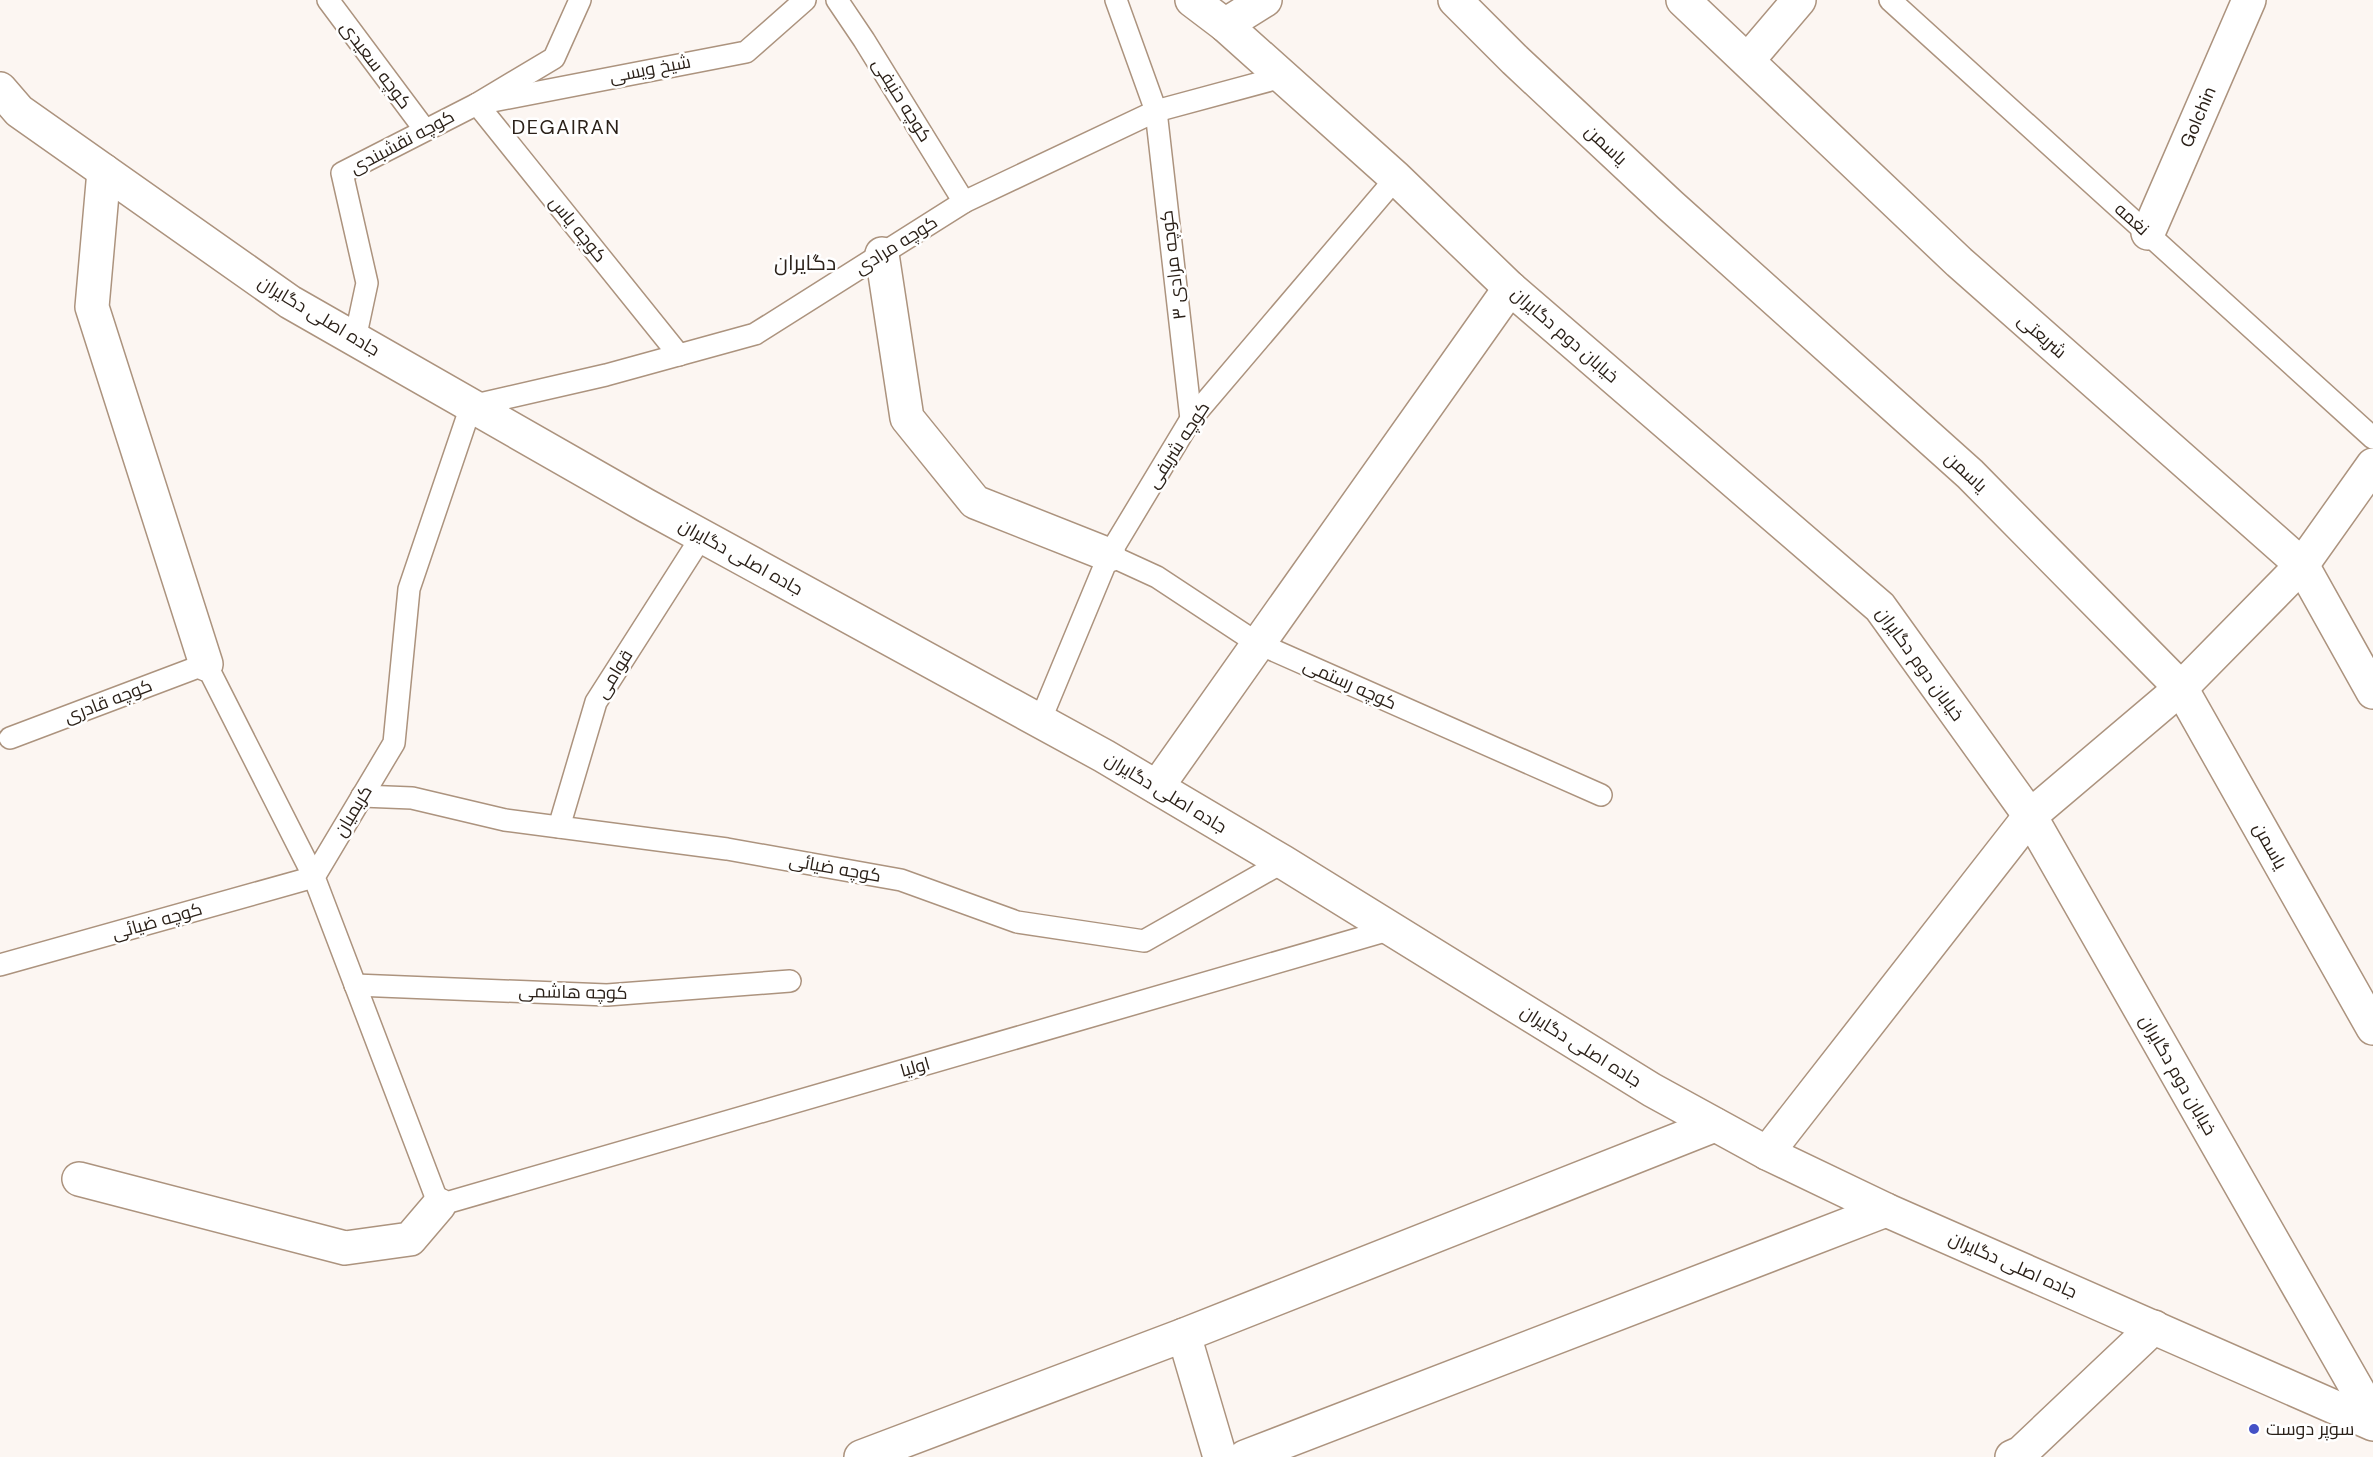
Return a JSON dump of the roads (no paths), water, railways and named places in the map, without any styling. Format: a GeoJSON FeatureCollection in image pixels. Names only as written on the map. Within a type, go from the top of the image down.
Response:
{"type":"FeatureCollection","features":[{"type":"Feature","properties":{"kind":"street","name":"خیابان دوم دگایران"},"geometry":{"type":"LineString","coordinates":[[1192,0],[1225,25],[1396,178],[1510,288],[1880,607],[2030,816],[2373,1417]]}},
{"type":"Feature","properties":{"kind":"street"},"geometry":{"type":"LineString","coordinates":[[1225,25],[1265,0]]}},
{"type":"Feature","properties":{"kind":"street","name":"یاسمن"},"geometry":{"type":"LineString","coordinates":[[1455,0],[1515,60],[1670,205],[1970,474],[2181,688],[2373,1028]]}},
{"type":"Feature","properties":{"kind":"street","name":"شریعتی"},"geometry":{"type":"LineString","coordinates":[[1683,0],[1959,262],[2302,565],[2373,692]]}},
{"type":"Feature","properties":{"kind":"street"},"geometry":{"type":"LineString","coordinates":[[1748,60],[1799,0]]}},
{"type":"Feature","properties":{"kind":"street","name":"Golchin"},"geometry":{"type":"LineString","coordinates":[[2148,233],[2249,0]]}},
{"type":"Feature","properties":{"kind":"street","name":"جاده اصلی دگایران"},"geometry":{"type":"LineString","coordinates":[[0,89],[19,111],[290,302],[702,536],[1157,787],[1283,862],[1652,1090],[1767,1153],[1886,1209],[2373,1424]]}},
{"type":"Feature","properties":{"kind":"street"},"geometry":{"type":"LineString","coordinates":[[104,171],[92,307],[206,664]]}},
{"type":"Feature","properties":{"kind":"street"},"geometry":{"type":"LineString","coordinates":[[882,254],[907,418],[975,502],[1109,555]]}},
{"type":"Feature","properties":{"kind":"street"},"geometry":{"type":"LineString","coordinates":[[1157,787],[1510,288]]}},
{"type":"Feature","properties":{"kind":"street"},"geometry":{"type":"LineString","coordinates":[[1767,1153],[2030,816],[2181,688],[2302,565],[2373,465]]}},
{"type":"Feature","properties":{"kind":"street"},"geometry":{"type":"LineString","coordinates":[[861,1457],[1184,1335],[1715,1125]]}},
{"type":"Feature","properties":{"kind":"street"},"geometry":{"type":"LineString","coordinates":[[79,1179],[345,1248],[410,1239],[439,1205]]}},
{"type":"Feature","properties":{"kind":"street"},"geometry":{"type":"LineString","coordinates":[[1245,1457],[1886,1209]]}},
{"type":"Feature","properties":{"kind":"street"},"geometry":{"type":"LineString","coordinates":[[2012,1457],[2021,1453],[2154,1327]]}},
{"type":"Feature","properties":{"kind":"street"},"geometry":{"type":"LineString","coordinates":[[1184,1335],[1220,1457]]}},
{"type":"Feature","properties":{"kind":"lane","name":"کوچه سعیدی"},"geometry":{"type":"LineString","coordinates":[[328,0],[425,130]]}},
{"type":"Feature","properties":{"kind":"lane","name":"کوچه نقشبندی"},"geometry":{"type":"LineString","coordinates":[[355,339],[367,284],[342,173],[477,104],[554,58],[580,0]]}},
{"type":"Feature","properties":{"kind":"lane","name":"شیخ ویسی"},"geometry":{"type":"LineString","coordinates":[[477,104],[746,52],[805,0]]}},
{"type":"Feature","properties":{"kind":"lane","name":"کوچه حنیفی"},"geometry":{"type":"LineString","coordinates":[[837,0],[964,202]]}},
{"type":"Feature","properties":{"kind":"lane","name":"کوچه مرادی ۳"},"geometry":{"type":"LineString","coordinates":[[1116,0],[1156,111],[1191,419]]}},
{"type":"Feature","properties":{"kind":"lane","name":"نغمه"},"geometry":{"type":"LineString","coordinates":[[1890,0],[2373,438]]}},
{"type":"Feature","properties":{"kind":"lane","name":"کوچه مرادی"},"geometry":{"type":"LineString","coordinates":[[471,406],[606,375],[754,334],[964,202],[1156,111],[1282,77]]}},
{"type":"Feature","properties":{"kind":"lane","name":"کوچه یاس"},"geometry":{"type":"LineString","coordinates":[[477,104],[679,355]]}},
{"type":"Feature","properties":{"kind":"lane","name":"کوچه شریفی"},"geometry":{"type":"LineString","coordinates":[[1040,721],[1109,555],[1191,419],[1396,178]]}},
{"type":"Feature","properties":{"kind":"lane","name":"کریمیان"},"geometry":{"type":"LineString","coordinates":[[314,877],[394,743],[409,589],[471,406]]}},
{"type":"Feature","properties":{"kind":"lane","name":"قوامی"},"geometry":{"type":"LineString","coordinates":[[559,827],[596,702],[702,536]]}},
{"type":"Feature","properties":{"kind":"lane","name":"کوچه رستمی"},"geometry":{"type":"LineString","coordinates":[[1109,555],[1157,577],[1257,643],[1601,795]]}},
{"type":"Feature","properties":{"kind":"lane","name":"کوچه قادری"},"geometry":{"type":"LineString","coordinates":[[10,738],[206,664]]}},
{"type":"Feature","properties":{"kind":"lane"},"geometry":{"type":"LineString","coordinates":[[206,664],[314,877],[439,1205]]}},
{"type":"Feature","properties":{"kind":"lane","name":"کوچه ضیائی"},"geometry":{"type":"LineString","coordinates":[[362,795],[412,798],[505,820],[727,849],[901,880],[1017,922],[1144,941],[1283,862]]}},
{"type":"Feature","properties":{"kind":"lane","name":"کوچه ضیائی"},"geometry":{"type":"LineString","coordinates":[[0,965],[314,877]]}},
{"type":"Feature","properties":{"kind":"lane","name":"اولیا"},"geometry":{"type":"LineString","coordinates":[[439,1205],[1392,929]]}},
{"type":"Feature","properties":{"kind":"lane","name":"کوچه هاشمی"},"geometry":{"type":"LineString","coordinates":[[355,985],[607,995],[790,981]]}},
{"type":"Feature","properties":{"kind":"place","name":"سوپر دوست"},"geometry":{"type":"Point","coordinates":[2254,1429]}},
{"type":"Feature","properties":{"kind":"district","name":"DEGAIRAN"},"geometry":{"type":"Point","coordinates":[566,127]}},
{"type":"Feature","properties":{"kind":"district","name":"دگایران"},"geometry":{"type":"Point","coordinates":[805,263]}}]}
